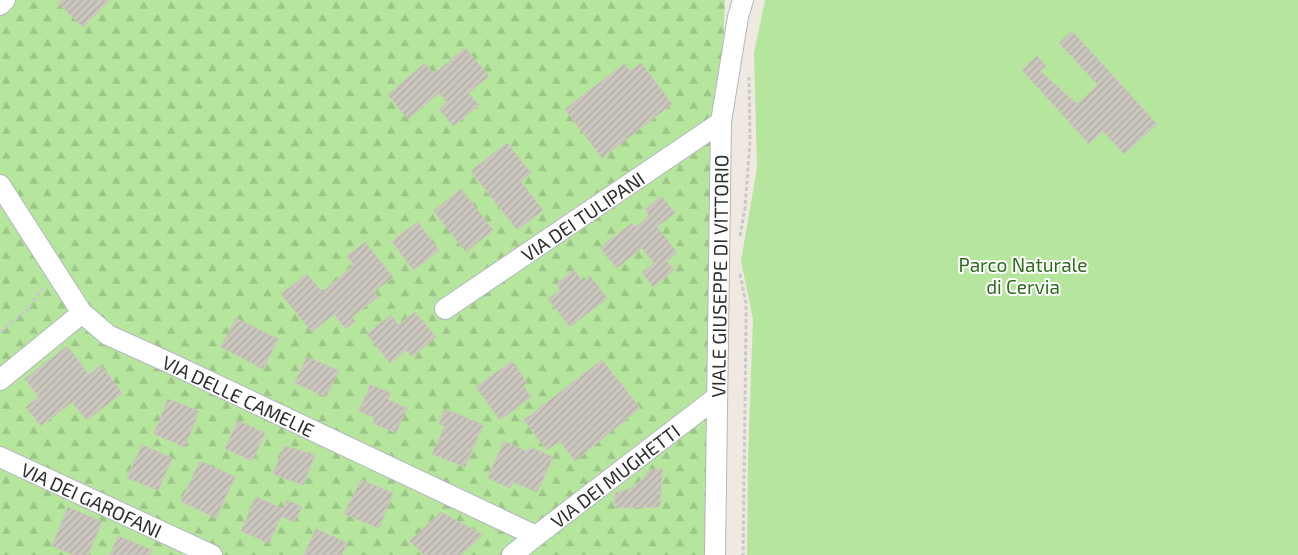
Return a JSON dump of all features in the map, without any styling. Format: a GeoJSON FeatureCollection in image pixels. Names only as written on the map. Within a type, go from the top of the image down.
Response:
{"type":"FeatureCollection","features":[{"type":"Feature","properties":{"kind":"street"},"geometry":{"type":"LineString","coordinates":[[0,5],[5,0]]}},
{"type":"Feature","properties":{"kind":"street","name":"VIALE GIUSEPPE DI VITTORIO"},"geometry":{"type":"LineString","coordinates":[[715,555],[720,122],[738,17],[743,0]]}},
{"type":"Feature","properties":{"kind":"street","name":"VIA DEI TULIPANI"},"geometry":{"type":"LineString","coordinates":[[444,309],[720,122]]}},
{"type":"Feature","properties":{"kind":"street","name":"VIA DELLE CAMELIE"},"geometry":{"type":"LineString","coordinates":[[0,185],[82,313],[108,335],[536,536]]}},
{"type":"Feature","properties":{"kind":"street"},"geometry":{"type":"LineString","coordinates":[[0,380],[82,313]]}},
{"type":"Feature","properties":{"kind":"street","name":"VIA DEI MUGHETTI"},"geometry":{"type":"LineString","coordinates":[[512,555],[717,397]]}},
{"type":"Feature","properties":{"kind":"street","name":"VIA DEI GAROFANI"},"geometry":{"type":"LineString","coordinates":[[0,457],[212,555]]}},
{"type":"Feature","properties":{"kind":"path"},"geometry":{"type":"LineString","coordinates":[[740,241],[745,208],[750,140],[750,72]]}},
{"type":"Feature","properties":{"kind":"path"},"geometry":{"type":"LineString","coordinates":[[739,267],[746,303],[743,555]]}},
{"type":"Feature","properties":{"kind":"path"},"geometry":{"type":"LineString","coordinates":[[0,332],[28,309],[45,286]]}},
{"type":"Feature","properties":{"kind":"green space"},"geometry":{"type":"Polygon","coordinates":[[[0,0],[725,0],[711,372],[723,555],[0,555],[0,0]]]}},
{"type":"Feature","properties":{"kind":"green space","name":"Parco Naturale di Cervia"},"geometry":{"type":"Polygon","coordinates":[[[765,0],[1298,0],[1298,555],[747,555],[753,319],[741,261],[757,168],[754,53],[765,0]]]}},
{"type":"Feature","properties":{"kind":"building"},"geometry":{"type":"Polygon","coordinates":[[[61,0],[110,0],[83,27],[58,3],[61,0]]]}},
{"type":"Feature","properties":{"kind":"building"},"geometry":{"type":"Polygon","coordinates":[[[1072,31],[1157,124],[1124,154],[1103,131],[1089,144],[1022,70],[1037,56],[1046,66],[1040,71],[1077,104],[1098,85],[1059,43],[1072,31]]]}},
{"type":"Feature","properties":{"kind":"building"},"geometry":{"type":"Polygon","coordinates":[[[465,48],[489,76],[468,93],[479,105],[453,126],[439,109],[447,102],[439,93],[408,119],[388,95],[425,63],[434,74],[465,48]]]}},
{"type":"Feature","properties":{"kind":"building"},"geometry":{"type":"Polygon","coordinates":[[[641,63],[672,104],[602,158],[565,109],[624,64],[630,71],[641,63]]]}},
{"type":"Feature","properties":{"kind":"building"},"geometry":{"type":"Polygon","coordinates":[[[507,143],[531,173],[520,181],[543,210],[517,230],[471,171],[507,143]]]}},
{"type":"Feature","properties":{"kind":"building"},"geometry":{"type":"Polygon","coordinates":[[[461,189],[493,230],[466,252],[434,211],[461,189]]]}},
{"type":"Feature","properties":{"kind":"building"},"geometry":{"type":"Polygon","coordinates":[[[661,196],[675,213],[657,227],[677,252],[666,261],[674,270],[653,287],[642,272],[654,263],[642,248],[617,268],[600,248],[632,223],[636,227],[649,216],[645,210],[661,196]]]}},
{"type":"Feature","properties":{"kind":"building"},"geometry":{"type":"Polygon","coordinates":[[[418,222],[439,251],[413,270],[392,241],[418,222]]]}},
{"type":"Feature","properties":{"kind":"building"},"geometry":{"type":"Polygon","coordinates":[[[365,242],[393,277],[374,292],[378,297],[352,317],[355,321],[346,329],[334,314],[312,332],[281,294],[307,274],[322,292],[354,265],[347,256],[365,242]]]}},
{"type":"Feature","properties":{"kind":"building"},"geometry":{"type":"Polygon","coordinates":[[[574,270],[583,282],[590,276],[607,298],[570,327],[548,299],[560,290],[556,284],[574,270]]]}},
{"type":"Feature","properties":{"kind":"building"},"geometry":{"type":"Polygon","coordinates":[[[415,312],[436,337],[412,357],[406,350],[390,363],[367,334],[391,315],[398,325],[415,312]]]}},
{"type":"Feature","properties":{"kind":"building"},"geometry":{"type":"Polygon","coordinates":[[[236,318],[278,339],[263,369],[221,347],[236,318]]]}},
{"type":"Feature","properties":{"kind":"building"},"geometry":{"type":"Polygon","coordinates":[[[67,346],[89,375],[101,365],[122,393],[87,420],[72,402],[41,426],[26,407],[39,397],[25,379],[67,346]]]}},
{"type":"Feature","properties":{"kind":"building"},"geometry":{"type":"Polygon","coordinates":[[[307,357],[339,371],[326,397],[295,383],[307,357]]]}},
{"type":"Feature","properties":{"kind":"building"},"geometry":{"type":"Polygon","coordinates":[[[602,360],[640,408],[575,461],[560,441],[547,450],[524,420],[602,360]]]}},
{"type":"Feature","properties":{"kind":"building"},"geometry":{"type":"Polygon","coordinates":[[[512,361],[527,383],[523,386],[531,397],[500,420],[476,387],[512,361]]]}},
{"type":"Feature","properties":{"kind":"building"},"geometry":{"type":"Polygon","coordinates":[[[370,385],[391,393],[388,400],[407,408],[396,433],[373,423],[375,418],[359,411],[370,385]]]}},
{"type":"Feature","properties":{"kind":"building"},"geometry":{"type":"Polygon","coordinates":[[[168,399],[199,411],[185,447],[154,434],[168,399]]]}},
{"type":"Feature","properties":{"kind":"building"},"geometry":{"type":"Polygon","coordinates":[[[445,409],[483,425],[465,467],[432,454],[445,426],[439,424],[445,409]]]}},
{"type":"Feature","properties":{"kind":"building"},"geometry":{"type":"Polygon","coordinates":[[[238,421],[265,433],[252,461],[225,448],[238,421]]]}},
{"type":"Feature","properties":{"kind":"building"},"geometry":{"type":"Polygon","coordinates":[[[504,441],[528,452],[530,447],[553,457],[537,492],[513,482],[510,488],[488,478],[504,441]]]}},
{"type":"Feature","properties":{"kind":"building"},"geometry":{"type":"Polygon","coordinates":[[[142,445],[172,458],[158,490],[127,478],[142,445]]]}},
{"type":"Feature","properties":{"kind":"building"},"geometry":{"type":"Polygon","coordinates":[[[285,446],[315,455],[303,485],[273,474],[285,446]]]}},
{"type":"Feature","properties":{"kind":"building"},"geometry":{"type":"Polygon","coordinates":[[[200,461],[235,477],[216,518],[181,501],[200,461]]]}},
{"type":"Feature","properties":{"kind":"building"},"geometry":{"type":"Polygon","coordinates":[[[662,469],[660,507],[615,508],[615,493],[629,489],[641,481],[649,470],[662,469]]]}},
{"type":"Feature","properties":{"kind":"building"},"geometry":{"type":"Polygon","coordinates":[[[361,480],[393,493],[379,528],[344,514],[361,480]]]}},
{"type":"Feature","properties":{"kind":"building"},"geometry":{"type":"Polygon","coordinates":[[[256,497],[283,509],[287,500],[302,507],[294,522],[281,516],[269,543],[241,531],[256,497]]]}},
{"type":"Feature","properties":{"kind":"building"},"geometry":{"type":"Polygon","coordinates":[[[68,507],[102,522],[88,555],[74,555],[52,546],[68,507]]]}},
{"type":"Feature","properties":{"kind":"building"},"geometry":{"type":"Polygon","coordinates":[[[441,512],[483,535],[461,555],[424,555],[410,541],[441,512]]]}},
{"type":"Feature","properties":{"kind":"building"},"geometry":{"type":"Polygon","coordinates":[[[316,529],[347,543],[342,555],[304,555],[316,529]]]}},
{"type":"Feature","properties":{"kind":"building"},"geometry":{"type":"Polygon","coordinates":[[[118,536],[152,550],[150,555],[110,555],[118,536]]]}}]}
